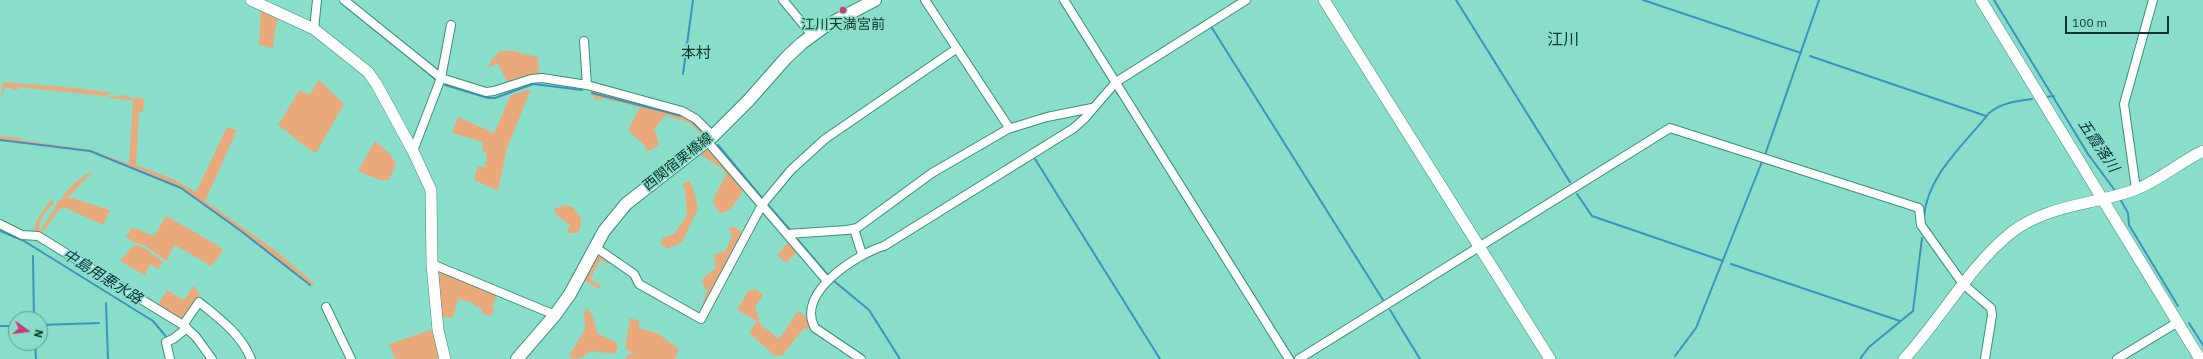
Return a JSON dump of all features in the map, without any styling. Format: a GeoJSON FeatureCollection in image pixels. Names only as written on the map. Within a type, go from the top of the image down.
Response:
{"type":"FeatureCollection","features":[{"type":"Feature","properties":{"kind":"main road","name":"西関宿栗橋線"},"geometry":{"type":"LineString","coordinates":[[517,359],[555,315],[570,294],[595,247],[615,216],[626,204],[710,138],[748,101],[786,58],[812,35],[875,0]]}},
{"type":"Feature","properties":{"kind":"street"},"geometry":{"type":"LineString","coordinates":[[251,0],[314,29],[368,72],[377,85],[413,151],[431,190],[432,264],[438,330],[445,359]]}},
{"type":"Feature","properties":{"kind":"street"},"geometry":{"type":"LineString","coordinates":[[314,29],[317,0]]}},
{"type":"Feature","properties":{"kind":"street"},"geometry":{"type":"LineString","coordinates":[[344,0],[441,78],[486,92],[494,92],[531,79],[542,78],[586,85],[682,111],[696,119],[762,205],[827,281]]}},
{"type":"Feature","properties":{"kind":"street"},"geometry":{"type":"LineString","coordinates":[[783,0],[812,35]]}},
{"type":"Feature","properties":{"kind":"street"},"geometry":{"type":"LineString","coordinates":[[925,0],[1008,126],[1008,129]]}},
{"type":"Feature","properties":{"kind":"street"},"geometry":{"type":"LineString","coordinates":[[1064,0],[1289,359]]}},
{"type":"Feature","properties":{"kind":"street"},"geometry":{"type":"LineString","coordinates":[[861,359],[815,328],[811,322],[813,303],[827,281],[862,254],[884,246],[1074,128],[1116,82],[1246,0]]}},
{"type":"Feature","properties":{"kind":"street"},"geometry":{"type":"LineString","coordinates":[[1324,0],[1550,359]]}},
{"type":"Feature","properties":{"kind":"street"},"geometry":{"type":"LineString","coordinates":[[1981,0],[2105,198],[2200,359]]}},
{"type":"Feature","properties":{"kind":"street"},"geometry":{"type":"LineString","coordinates":[[2131,191],[2124,104],[2153,0]]}},
{"type":"Feature","properties":{"kind":"street"},"geometry":{"type":"LineString","coordinates":[[413,151],[441,78],[451,25]]}},
{"type":"Feature","properties":{"kind":"street"},"geometry":{"type":"LineString","coordinates":[[584,41],[586,85]]}},
{"type":"Feature","properties":{"kind":"street"},"geometry":{"type":"LineString","coordinates":[[595,247],[634,274],[639,284],[701,319],[762,205],[810,151],[956,49]]}},
{"type":"Feature","properties":{"kind":"street"},"geometry":{"type":"LineString","coordinates":[[787,234],[854,229],[898,199],[932,173],[1008,129],[1047,117],[1083,112],[1093,108]]}},
{"type":"Feature","properties":{"kind":"street"},"geometry":{"type":"LineString","coordinates":[[1298,359],[1667,128],[1674,128],[1919,208],[1921,225],[1963,284],[1991,308],[1992,315],[1985,359]]}},
{"type":"Feature","properties":{"kind":"street"},"geometry":{"type":"LineString","coordinates":[[1904,359],[1923,338],[1963,284],[1999,245],[2030,220],[2050,211],[2131,191],[2203,151]]}},
{"type":"Feature","properties":{"kind":"street"},"geometry":{"type":"LineString","coordinates":[[0,224],[22,235],[38,236],[185,327],[204,346],[212,359]]}},
{"type":"Feature","properties":{"kind":"street"},"geometry":{"type":"LineString","coordinates":[[854,229],[862,254]]}},
{"type":"Feature","properties":{"kind":"street"},"geometry":{"type":"LineString","coordinates":[[432,264],[555,315]]}},
{"type":"Feature","properties":{"kind":"street"},"geometry":{"type":"LineString","coordinates":[[170,359],[170,341],[185,327],[199,302],[234,332],[248,350],[251,359]]}},
{"type":"Feature","properties":{"kind":"street"},"geometry":{"type":"LineString","coordinates":[[326,307],[351,359]]}},
{"type":"Feature","properties":{"kind":"street"},"geometry":{"type":"LineString","coordinates":[[2117,359],[2178,322]]}},
{"type":"Feature","properties":{"kind":"shaded area"},"geometry":{"type":"Polygon","coordinates":[[[261,8],[279,16],[275,29],[273,48],[259,45],[261,8]]]}},
{"type":"Feature","properties":{"kind":"shaded area"},"geometry":{"type":"Polygon","coordinates":[[[500,51],[517,51],[538,57],[539,75],[507,82],[498,63],[488,68],[491,60],[500,51]]]}},
{"type":"Feature","properties":{"kind":"shaded area"},"geometry":{"type":"Polygon","coordinates":[[[319,80],[344,104],[316,153],[278,125],[299,91],[310,94],[319,80]]]}},
{"type":"Feature","properties":{"kind":"shaded area"},"geometry":{"type":"Polygon","coordinates":[[[3,82],[115,93],[104,96],[18,87],[17,90],[5,87],[0,100],[3,82]]]}},
{"type":"Feature","properties":{"kind":"shaded area"},"geometry":{"type":"Polygon","coordinates":[[[531,89],[507,148],[498,191],[474,180],[478,166],[485,167],[487,153],[482,151],[483,142],[452,133],[458,117],[494,133],[511,95],[531,89]]]}},
{"type":"Feature","properties":{"kind":"shaded area"},"geometry":{"type":"Polygon","coordinates":[[[591,89],[684,114],[708,133],[704,137],[690,123],[665,115],[653,131],[656,133],[659,145],[646,152],[645,146],[628,130],[640,107],[600,98],[598,101],[591,95],[591,89]]]}},
{"type":"Feature","properties":{"kind":"shaded area"},"geometry":{"type":"Polygon","coordinates":[[[122,95],[136,99],[136,97],[144,99],[143,112],[139,111],[136,165],[175,180],[196,192],[227,127],[237,130],[205,201],[276,251],[315,284],[310,285],[241,231],[181,188],[90,151],[0,140],[0,136],[21,138],[21,140],[91,150],[129,164],[133,100],[106,98],[122,95]]]}},
{"type":"Feature","properties":{"kind":"shaded area"},"geometry":{"type":"Polygon","coordinates":[[[375,141],[390,154],[396,164],[389,180],[380,180],[358,171],[375,141]]]}},
{"type":"Feature","properties":{"kind":"shaded area"},"geometry":{"type":"Polygon","coordinates":[[[706,145],[744,189],[728,211],[720,213],[713,203],[715,195],[726,175],[724,170],[697,152],[706,145]]]}},
{"type":"Feature","properties":{"kind":"shaded area"},"geometry":{"type":"Polygon","coordinates":[[[92,172],[93,174],[89,175],[67,199],[72,198],[110,210],[103,225],[66,208],[59,209],[41,235],[35,231],[38,219],[52,199],[54,204],[43,216],[39,227],[40,231],[56,206],[76,182],[92,172]]]}},
{"type":"Feature","properties":{"kind":"shaded area"},"geometry":{"type":"Polygon","coordinates":[[[690,181],[695,194],[698,209],[682,242],[668,249],[660,243],[663,238],[674,234],[687,215],[685,189],[682,184],[690,181]]]}},
{"type":"Feature","properties":{"kind":"shaded area"},"geometry":{"type":"Polygon","coordinates":[[[565,205],[573,207],[581,218],[580,230],[574,233],[567,233],[570,225],[556,215],[554,209],[565,205]]]}},
{"type":"Feature","properties":{"kind":"shaded area"},"geometry":{"type":"Polygon","coordinates":[[[166,216],[219,246],[223,251],[211,266],[175,245],[166,261],[144,245],[135,243],[126,237],[132,227],[154,236],[166,216]]]}},
{"type":"Feature","properties":{"kind":"shaded area"},"geometry":{"type":"Polygon","coordinates":[[[734,227],[743,233],[705,306],[702,305],[707,291],[702,282],[704,277],[716,268],[714,255],[725,251],[732,237],[729,229],[734,227]]]}},
{"type":"Feature","properties":{"kind":"shaded area"},"geometry":{"type":"Polygon","coordinates":[[[789,241],[797,252],[786,263],[777,255],[789,241]]]}},
{"type":"Feature","properties":{"kind":"shaded area"},"geometry":{"type":"Polygon","coordinates":[[[134,245],[143,247],[163,262],[158,269],[151,264],[145,273],[146,276],[120,261],[134,245]]]}},
{"type":"Feature","properties":{"kind":"shaded area"},"geometry":{"type":"Polygon","coordinates":[[[595,253],[600,253],[612,264],[606,263],[601,259],[590,279],[601,286],[599,289],[581,279],[595,253]]]}},
{"type":"Feature","properties":{"kind":"shaded area"},"geometry":{"type":"Polygon","coordinates":[[[440,269],[498,293],[492,306],[495,309],[490,316],[481,313],[482,308],[474,306],[474,303],[458,299],[453,318],[439,316],[437,270],[440,269]]]}},
{"type":"Feature","properties":{"kind":"shaded area"},"geometry":{"type":"Polygon","coordinates":[[[193,286],[199,292],[199,297],[182,321],[157,306],[167,290],[184,300],[193,286]]]}},
{"type":"Feature","properties":{"kind":"shaded area"},"geometry":{"type":"Polygon","coordinates":[[[756,289],[763,295],[755,306],[760,324],[779,339],[798,311],[807,317],[811,325],[807,330],[804,328],[783,355],[775,356],[749,333],[757,321],[737,310],[748,291],[756,289]]]}},
{"type":"Feature","properties":{"kind":"shaded area"},"geometry":{"type":"Polygon","coordinates":[[[587,308],[593,317],[597,333],[617,343],[618,348],[614,354],[591,351],[581,358],[572,359],[569,355],[585,330],[584,312],[587,308]]]}},
{"type":"Feature","properties":{"kind":"shaded area"},"geometry":{"type":"Polygon","coordinates":[[[630,318],[640,321],[638,328],[657,333],[679,349],[675,359],[625,359],[629,353],[635,355],[625,348],[630,318]]]}},
{"type":"Feature","properties":{"kind":"shaded area"},"geometry":{"type":"Polygon","coordinates":[[[434,329],[441,357],[436,359],[395,359],[389,344],[434,329]]]}},
{"type":"Feature","properties":{"kind":"waterway"},"geometry":{"type":"LineString","coordinates":[[683,74],[693,0]]}},
{"type":"Feature","properties":{"kind":"waterway"},"geometry":{"type":"LineString","coordinates":[[1456,0],[1570,182]]}},
{"type":"Feature","properties":{"kind":"waterway"},"geometry":{"type":"LineString","coordinates":[[1643,0],[1801,53]]}},
{"type":"Feature","properties":{"kind":"waterway"},"geometry":{"type":"LineString","coordinates":[[1765,155],[1819,0]]}},
{"type":"Feature","properties":{"kind":"waterway","name":"五霞落川"},"geometry":{"type":"LineString","coordinates":[[1994,0],[2088,154],[2116,192]]}},
{"type":"Feature","properties":{"kind":"waterway"},"geometry":{"type":"LineString","coordinates":[[1212,28],[1383,300]]}},
{"type":"Feature","properties":{"kind":"waterway"},"geometry":{"type":"LineString","coordinates":[[1810,56],[1986,116]]}},
{"type":"Feature","properties":{"kind":"waterway"},"geometry":{"type":"LineString","coordinates":[[421,67],[435,79]]}},
{"type":"Feature","properties":{"kind":"waterway"},"geometry":{"type":"LineString","coordinates":[[445,85],[488,98],[495,98],[533,84],[582,90]]}},
{"type":"Feature","properties":{"kind":"waterway"},"geometry":{"type":"LineString","coordinates":[[592,93],[686,117]]}},
{"type":"Feature","properties":{"kind":"waterway","name":"五霞落川"},"geometry":{"type":"LineString","coordinates":[[2045,97],[2054,96]]}},
{"type":"Feature","properties":{"kind":"waterway"},"geometry":{"type":"LineString","coordinates":[[1924,217],[1932,187],[1940,174],[1959,148],[1989,113],[2004,105],[2032,99]]}},
{"type":"Feature","properties":{"kind":"waterway"},"geometry":{"type":"LineString","coordinates":[[691,120],[703,132]]}},
{"type":"Feature","properties":{"kind":"waterway"},"geometry":{"type":"LineString","coordinates":[[0,140],[90,151],[181,188],[241,231],[310,285]]}},
{"type":"Feature","properties":{"kind":"waterway"},"geometry":{"type":"LineString","coordinates":[[718,145],[762,198]]}},
{"type":"Feature","properties":{"kind":"waterway"},"geometry":{"type":"LineString","coordinates":[[1035,159],[1160,359]]}},
{"type":"Feature","properties":{"kind":"waterway"},"geometry":{"type":"LineString","coordinates":[[1675,356],[1696,328],[1763,159]]}},
{"type":"Feature","properties":{"kind":"waterway"},"geometry":{"type":"LineString","coordinates":[[1577,194],[1592,216],[1723,261]]}},
{"type":"Feature","properties":{"kind":"waterway","name":"五霞落川"},"geometry":{"type":"LineString","coordinates":[[2120,199],[2128,213],[2129,225],[2178,306]]}},
{"type":"Feature","properties":{"kind":"waterway"},"geometry":{"type":"LineString","coordinates":[[769,206],[791,231]]}},
{"type":"Feature","properties":{"kind":"waterway","name":"中島用悪水路"},"geometry":{"type":"LineString","coordinates":[[0,231],[24,241],[153,321],[168,339]]}},
{"type":"Feature","properties":{"kind":"waterway"},"geometry":{"type":"LineString","coordinates":[[1860,359],[1869,347],[1913,311],[1922,238]]}},
{"type":"Feature","properties":{"kind":"waterway"},"geometry":{"type":"LineString","coordinates":[[798,240],[827,274]]}},
{"type":"Feature","properties":{"kind":"waterway"},"geometry":{"type":"LineString","coordinates":[[33,256],[34,311]]}},
{"type":"Feature","properties":{"kind":"waterway"},"geometry":{"type":"LineString","coordinates":[[1731,264],[1900,321]]}},
{"type":"Feature","properties":{"kind":"waterway"},"geometry":{"type":"LineString","coordinates":[[834,281],[869,310],[900,359]]}},
{"type":"Feature","properties":{"kind":"waterway"},"geometry":{"type":"LineString","coordinates":[[106,303],[108,359]]}},
{"type":"Feature","properties":{"kind":"waterway"},"geometry":{"type":"LineString","coordinates":[[1390,310],[1420,359]]}},
{"type":"Feature","properties":{"kind":"waterway"},"geometry":{"type":"LineString","coordinates":[[48,325],[99,323]]}},
{"type":"Feature","properties":{"kind":"waterway","name":"五霞落川"},"geometry":{"type":"LineString","coordinates":[[2189,323],[2203,345]]}},
{"type":"Feature","properties":{"kind":"waterway"},"geometry":{"type":"LineString","coordinates":[[0,326],[8,326]]}},
{"type":"Feature","properties":{"kind":"waterway"},"geometry":{"type":"LineString","coordinates":[[36,351],[36,359]]}},
{"type":"Feature","properties":{"kind":"place","name":"江川天満宮前"},"geometry":{"type":"Point","coordinates":[843,10]}},
{"type":"Feature","properties":{"kind":"district","name":"江川"},"geometry":{"type":"Point","coordinates":[1563,40]}},
{"type":"Feature","properties":{"kind":"district","name":"本村"},"geometry":{"type":"Point","coordinates":[696,54]}}]}
